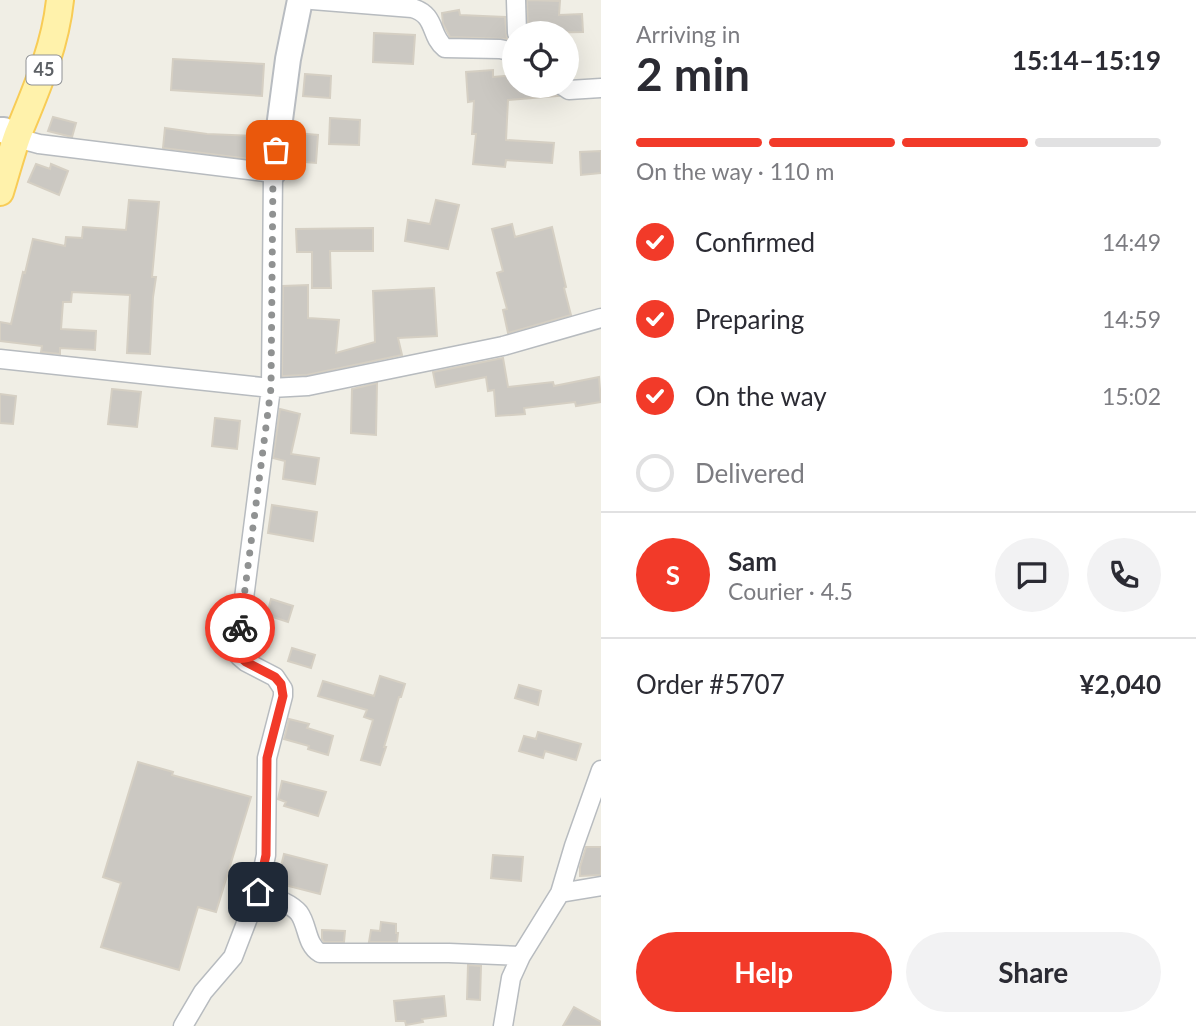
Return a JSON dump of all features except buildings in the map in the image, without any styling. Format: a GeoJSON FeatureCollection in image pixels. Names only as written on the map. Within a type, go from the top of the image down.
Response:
{"type":"FeatureCollection","features":[{"type":"Feature","properties":{"kind":"main road","name":"45"},"geometry":{"type":"LineString","coordinates":[[0,191],[8,134],[41,81],[57,26],[60,0]]}},
{"type":"Feature","properties":{"kind":"street"},"geometry":{"type":"LineString","coordinates":[[183,1026],[203,992],[233,957],[258,892],[266,855],[267,758],[283,689],[275,677],[239,656],[237,645],[271,388],[273,173],[288,59],[300,0]]}},
{"type":"Feature","properties":{"kind":"street"},"geometry":{"type":"LineString","coordinates":[[313,0],[412,8],[427,15],[445,48],[502,49]]}},
{"type":"Feature","properties":{"kind":"street"},"geometry":{"type":"LineString","coordinates":[[516,0],[517,21]]}},
{"type":"Feature","properties":{"kind":"street"},"geometry":{"type":"LineString","coordinates":[[579,89],[601,88]]}},
{"type":"Feature","properties":{"kind":"street"},"geometry":{"type":"LineString","coordinates":[[8,134],[39,144],[273,173]]}},
{"type":"Feature","properties":{"kind":"street"},"geometry":{"type":"LineString","coordinates":[[0,359],[271,388],[308,386],[503,346],[601,318]]}},
{"type":"Feature","properties":{"kind":"street"},"geometry":{"type":"LineString","coordinates":[[503,1026],[511,978],[521,956],[560,893],[573,846],[601,769]]}},
{"type":"Feature","properties":{"kind":"street"},"geometry":{"type":"LineString","coordinates":[[560,893],[601,886]]}},
{"type":"Feature","properties":{"kind":"street"},"geometry":{"type":"LineString","coordinates":[[258,892],[290,905],[300,914],[314,949],[320,953],[521,956]]}},
{"type":"Feature","properties":{"kind":"way so far"},"geometry":{"type":"LineString","coordinates":[[240,628],[271,388],[273,173],[276,150]]}},
{"type":"Feature","properties":{"kind":"route"},"geometry":{"type":"LineString","coordinates":[[240,628],[237,645],[239,656],[275,677],[283,689],[267,758],[266,855],[258,892]]}}]}
